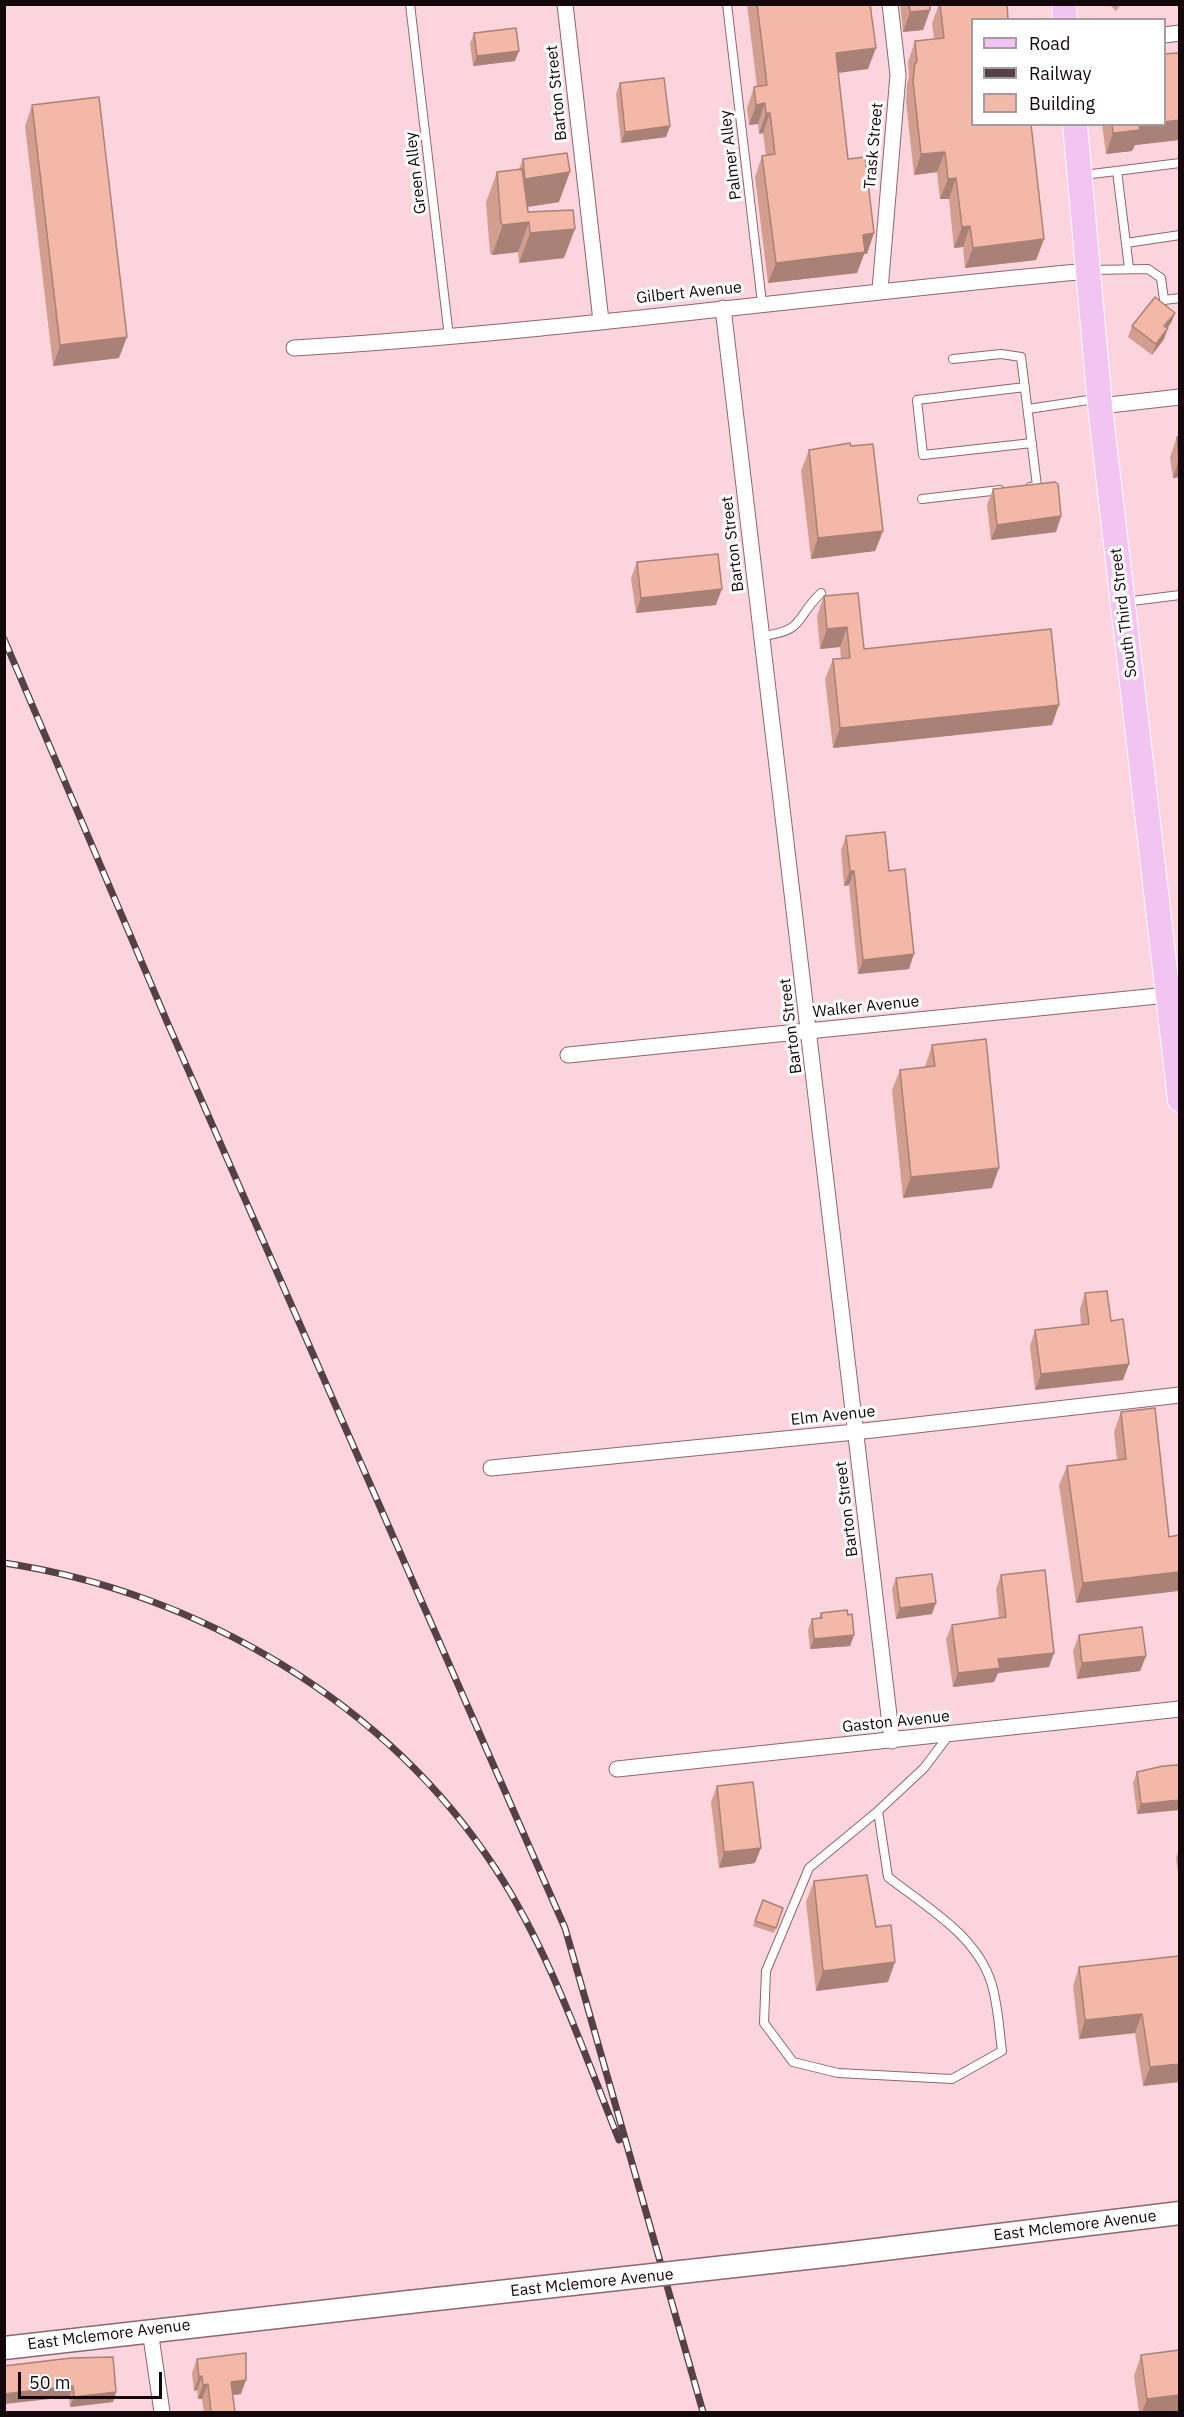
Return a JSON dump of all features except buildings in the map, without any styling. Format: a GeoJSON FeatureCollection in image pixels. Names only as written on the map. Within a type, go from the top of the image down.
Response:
{"type":"FeatureCollection","features":[{"type":"Feature","properties":{"kind":"main road","name":"South Third Street"},"geometry":{"type":"LineString","coordinates":[[1075,126],[1100,402],[1179,1100]]}},
{"type":"Feature","properties":{"kind":"main road","name":"East Mclemore Avenue"},"geometry":{"type":"LineString","coordinates":[[4,2348],[843,2254],[1179,2213]]}},
{"type":"Feature","properties":{"kind":"street","name":"Barton Street"},"geometry":{"type":"LineString","coordinates":[[565,4],[600,321]]}},
{"type":"Feature","properties":{"kind":"street","name":"Trask Street"},"geometry":{"type":"LineString","coordinates":[[880,290],[898,75],[890,4]]}},
{"type":"Feature","properties":{"kind":"street","name":"Gilbert Avenue"},"geometry":{"type":"LineString","coordinates":[[294,348],[449,339],[880,290],[1088,270]]}},
{"type":"Feature","properties":{"kind":"street","name":"Barton Street"},"geometry":{"type":"LineString","coordinates":[[723,308],[810,1030],[892,1741]]}},
{"type":"Feature","properties":{"kind":"street"},"geometry":{"type":"LineString","coordinates":[[1100,402],[1179,397]]}},
{"type":"Feature","properties":{"kind":"street","name":"Walker Avenue"},"geometry":{"type":"LineString","coordinates":[[568,1055],[1168,995]]}},
{"type":"Feature","properties":{"kind":"street","name":"Elm Avenue"},"geometry":{"type":"LineString","coordinates":[[490,1468],[855,1432],[1179,1395]]}},
{"type":"Feature","properties":{"kind":"street","name":"Gaston Avenue"},"geometry":{"type":"LineString","coordinates":[[617,1769],[1179,1709]]}},
{"type":"Feature","properties":{"kind":"street"},"geometry":{"type":"LineString","coordinates":[[150,2330],[162,2412]]}},
{"type":"Feature","properties":{"kind":"lane","name":"Green Alley"},"geometry":{"type":"LineString","coordinates":[[410,4],[449,339]]}},
{"type":"Feature","properties":{"kind":"lane","name":"Palmer Alley"},"geometry":{"type":"LineString","coordinates":[[727,4],[762,303]]}},
{"type":"Feature","properties":{"kind":"lane"},"geometry":{"type":"LineString","coordinates":[[1079,175],[1179,163]]}},
{"type":"Feature","properties":{"kind":"lane"},"geometry":{"type":"LineString","coordinates":[[1117,171],[1129,268]]}},
{"type":"Feature","properties":{"kind":"lane"},"geometry":{"type":"LineString","coordinates":[[1126,243],[1179,235]]}},
{"type":"Feature","properties":{"kind":"lane"},"geometry":{"type":"LineString","coordinates":[[1088,270],[1148,268],[1161,278],[1164,300],[1179,298]]}},
{"type":"Feature","properties":{"kind":"lane"},"geometry":{"type":"LineString","coordinates":[[953,359],[1001,354],[1022,357],[1036,486],[1025,488]]}},
{"type":"Feature","properties":{"kind":"lane"},"geometry":{"type":"LineString","coordinates":[[1025,387],[917,400],[923,455],[1032,443]]}},
{"type":"Feature","properties":{"kind":"lane"},"geometry":{"type":"LineString","coordinates":[[1028,409],[1100,402]]}},
{"type":"Feature","properties":{"kind":"lane"},"geometry":{"type":"LineString","coordinates":[[922,499],[1014,489]]}},
{"type":"Feature","properties":{"kind":"lane"},"geometry":{"type":"LineString","coordinates":[[763,636],[780,634],[796,627],[811,602],[821,593]]}},
{"type":"Feature","properties":{"kind":"lane"},"geometry":{"type":"LineString","coordinates":[[1123,602],[1179,595]]}},
{"type":"Feature","properties":{"kind":"lane"},"geometry":{"type":"LineString","coordinates":[[878,1811],[888,1877],[952,1928],[979,1954],[992,1982],[1002,2051],[952,2079],[838,2073],[793,2062],[764,2023],[766,1971],[809,1868],[878,1811],[924,1768],[949,1735]]}},
{"type":"Feature","properties":{"kind":"railway"},"geometry":{"type":"LineString","coordinates":[[4,639],[168,1024],[565,1928],[703,2412]]}},
{"type":"Feature","properties":{"kind":"railway"},"geometry":{"type":"LineString","coordinates":[[4,1563],[76,1578],[147,1600],[216,1629],[282,1664],[343,1707],[400,1755],[451,1809],[495,1868],[515,1900],[564,2001],[619,2140]]}}]}
